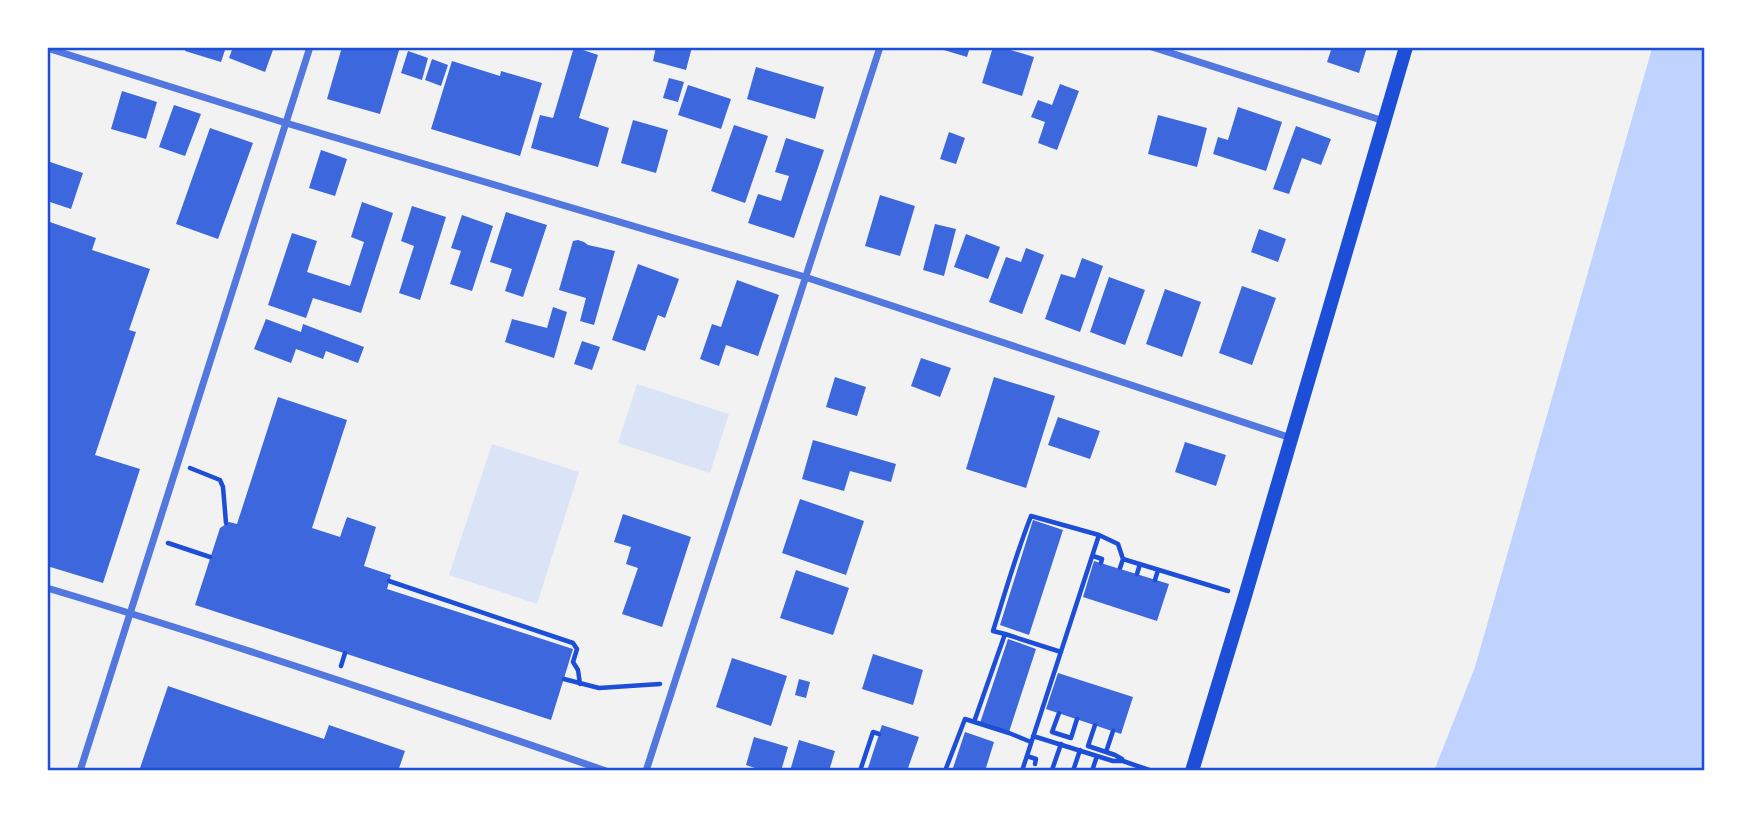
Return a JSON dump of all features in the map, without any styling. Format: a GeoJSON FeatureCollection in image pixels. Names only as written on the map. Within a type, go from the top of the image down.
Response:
{"type":"FeatureCollection","features":[{"type":"Feature","properties":{"kind":"main road"},"geometry":{"type":"LineString","coordinates":[[1192,771],[1406,47]]}},
{"type":"Feature","properties":{"kind":"street"},"geometry":{"type":"LineString","coordinates":[[79,771],[310,47]]}},
{"type":"Feature","properties":{"kind":"street"},"geometry":{"type":"LineString","coordinates":[[646,771],[880,47]]}},
{"type":"Feature","properties":{"kind":"street"},"geometry":{"type":"LineString","coordinates":[[1152,47],[1384,121]]}},
{"type":"Feature","properties":{"kind":"street"},"geometry":{"type":"LineString","coordinates":[[47,48],[286,123],[805,277],[1292,438]]}},
{"type":"Feature","properties":{"kind":"street"},"geometry":{"type":"LineString","coordinates":[[47,588],[130,612],[440,713],[606,771]]}},
{"type":"Feature","properties":{"kind":"path"},"geometry":{"type":"LineString","coordinates":[[177,464],[220,480],[226,523]]}},
{"type":"Feature","properties":{"kind":"path"},"geometry":{"type":"LineString","coordinates":[[1061,652],[993,631],[1005,603],[1031,516],[1099,535],[1118,544],[1123,559],[1120,568]]}},
{"type":"Feature","properties":{"kind":"path"},"geometry":{"type":"LineString","coordinates":[[1022,771],[1099,535]]}},
{"type":"Feature","properties":{"kind":"path"},"geometry":{"type":"LineString","coordinates":[[154,538],[210,557]]}},
{"type":"Feature","properties":{"kind":"path"},"geometry":{"type":"LineString","coordinates":[[1093,556],[1102,558],[1101,563]]}},
{"type":"Feature","properties":{"kind":"path"},"geometry":{"type":"LineString","coordinates":[[1123,559],[1205,584]]}},
{"type":"Feature","properties":{"kind":"path"},"geometry":{"type":"LineString","coordinates":[[1136,574],[1140,564]]}},
{"type":"Feature","properties":{"kind":"path"},"geometry":{"type":"LineString","coordinates":[[1155,580],[1158,570]]}},
{"type":"Feature","properties":{"kind":"path"},"geometry":{"type":"LineString","coordinates":[[389,581],[573,643],[577,649],[573,662],[578,670],[580,684]]}},
{"type":"Feature","properties":{"kind":"path"},"geometry":{"type":"LineString","coordinates":[[974,722],[991,682],[1004,634]]}},
{"type":"Feature","properties":{"kind":"path"},"geometry":{"type":"LineString","coordinates":[[564,679],[599,688],[674,683]]}},
{"type":"Feature","properties":{"kind":"path"},"geometry":{"type":"LineString","coordinates":[[1059,713],[1052,732],[1071,738],[1077,719]]}},
{"type":"Feature","properties":{"kind":"path"},"geometry":{"type":"LineString","coordinates":[[946,771],[956,752],[965,719],[1031,742]]}},
{"type":"Feature","properties":{"kind":"path"},"geometry":{"type":"LineString","coordinates":[[1095,725],[1088,746],[1152,771]]}},
{"type":"Feature","properties":{"kind":"path"},"geometry":{"type":"LineString","coordinates":[[1106,752],[1113,731]]}},
{"type":"Feature","properties":{"kind":"path"},"geometry":{"type":"LineString","coordinates":[[863,769],[873,732],[879,734]]}},
{"type":"Feature","properties":{"kind":"path"},"geometry":{"type":"LineString","coordinates":[[1052,770],[1061,735]]}},
{"type":"Feature","properties":{"kind":"path"},"geometry":{"type":"LineString","coordinates":[[1033,736],[1113,761],[1124,761]]}},
{"type":"Feature","properties":{"kind":"path"},"geometry":{"type":"LineString","coordinates":[[867,750],[873,752]]}},
{"type":"Feature","properties":{"kind":"path"},"geometry":{"type":"LineString","coordinates":[[1073,771],[1080,750]]}},
{"type":"Feature","properties":{"kind":"path"},"geometry":{"type":"LineString","coordinates":[[1027,756],[1036,759],[1035,764]]}},
{"type":"Feature","properties":{"kind":"path"},"geometry":{"type":"LineString","coordinates":[[1092,771],[1097,756]]}},
{"type":"Feature","properties":{"kind":"shaded area"},"geometry":{"type":"Polygon","coordinates":[[[637,384],[729,414],[710,473],[618,443],[637,384]]]}},
{"type":"Feature","properties":{"kind":"shaded area"},"geometry":{"type":"Polygon","coordinates":[[[492,444],[579,472],[537,604],[449,575],[492,444]]]}},
{"type":"Feature","properties":{"kind":"water"},"geometry":{"type":"Polygon","coordinates":[[[1651,47],[1705,47],[1705,771],[1434,771],[1475,667],[1651,47]]]}},
{"type":"Feature","properties":{"kind":"building"},"geometry":{"type":"Polygon","coordinates":[[[186,47],[226,47],[221,62],[185,51],[186,47]]]}},
{"type":"Feature","properties":{"kind":"building"},"geometry":{"type":"Polygon","coordinates":[[[233,47],[274,47],[265,72],[229,58],[233,47]]]}},
{"type":"Feature","properties":{"kind":"building"},"geometry":{"type":"Polygon","coordinates":[[[342,47],[400,47],[380,114],[327,99],[342,47]]]}},
{"type":"Feature","properties":{"kind":"building"},"geometry":{"type":"Polygon","coordinates":[[[574,47],[598,55],[579,118],[609,128],[598,167],[531,148],[540,115],[553,118],[574,47]]]}},
{"type":"Feature","properties":{"kind":"building"},"geometry":{"type":"Polygon","coordinates":[[[656,47],[692,47],[686,70],[653,61],[656,47]]]}},
{"type":"Feature","properties":{"kind":"building"},"geometry":{"type":"Polygon","coordinates":[[[934,47],[970,47],[967,57],[934,47]]]}},
{"type":"Feature","properties":{"kind":"building"},"geometry":{"type":"Polygon","coordinates":[[[993,47],[1034,57],[1022,96],[982,83],[993,47]]]}},
{"type":"Feature","properties":{"kind":"building"},"geometry":{"type":"Polygon","coordinates":[[[1332,47],[1367,47],[1359,73],[1327,62],[1332,47]]]}},
{"type":"Feature","properties":{"kind":"building"},"geometry":{"type":"Polygon","coordinates":[[[408,51],[428,58],[422,80],[401,73],[408,51]]]}},
{"type":"Feature","properties":{"kind":"building"},"geometry":{"type":"Polygon","coordinates":[[[432,59],[448,65],[441,86],[425,80],[432,59]]]}},
{"type":"Feature","properties":{"kind":"building"},"geometry":{"type":"Polygon","coordinates":[[[452,61],[500,76],[501,71],[542,83],[520,156],[431,129],[452,61]]]}},
{"type":"Feature","properties":{"kind":"building"},"geometry":{"type":"Polygon","coordinates":[[[756,67],[824,87],[815,119],[747,99],[756,67]]]}},
{"type":"Feature","properties":{"kind":"building"},"geometry":{"type":"Polygon","coordinates":[[[669,78],[684,82],[678,102],[663,98],[669,78]]]}},
{"type":"Feature","properties":{"kind":"building"},"geometry":{"type":"Polygon","coordinates":[[[1060,84],[1079,91],[1057,150],[1038,143],[1045,122],[1031,117],[1038,100],[1052,105],[1060,84]]]}},
{"type":"Feature","properties":{"kind":"building"},"geometry":{"type":"Polygon","coordinates":[[[688,85],[731,99],[721,129],[678,115],[688,85]]]}},
{"type":"Feature","properties":{"kind":"building"},"geometry":{"type":"Polygon","coordinates":[[[122,91],[157,102],[146,139],[111,129],[122,91]]]}},
{"type":"Feature","properties":{"kind":"building"},"geometry":{"type":"Polygon","coordinates":[[[174,105],[201,114],[185,156],[159,147],[174,105]]]}},
{"type":"Feature","properties":{"kind":"building"},"geometry":{"type":"Polygon","coordinates":[[[1238,107],[1282,122],[1266,171],[1213,154],[1218,137],[1228,140],[1238,107]]]}},
{"type":"Feature","properties":{"kind":"building"},"geometry":{"type":"Polygon","coordinates":[[[1158,115],[1207,128],[1197,167],[1148,154],[1158,115]]]}},
{"type":"Feature","properties":{"kind":"building"},"geometry":{"type":"Polygon","coordinates":[[[633,120],[668,130],[656,173],[621,163],[633,120]]]}},
{"type":"Feature","properties":{"kind":"building"},"geometry":{"type":"Polygon","coordinates":[[[734,125],[768,136],[745,203],[711,191],[734,125]]]}},
{"type":"Feature","properties":{"kind":"building"},"geometry":{"type":"Polygon","coordinates":[[[1296,126],[1331,139],[1321,165],[1302,158],[1289,194],[1273,189],[1296,126]]]}},
{"type":"Feature","properties":{"kind":"building"},"geometry":{"type":"Polygon","coordinates":[[[210,128],[253,143],[218,239],[176,224],[210,128]]]}},
{"type":"Feature","properties":{"kind":"building"},"geometry":{"type":"Polygon","coordinates":[[[949,132],[965,138],[956,164],[940,159],[949,132]]]}},
{"type":"Feature","properties":{"kind":"building"},"geometry":{"type":"Polygon","coordinates":[[[786,138],[824,150],[794,238],[748,223],[758,194],[781,201],[789,176],[775,172],[786,138]]]}},
{"type":"Feature","properties":{"kind":"building"},"geometry":{"type":"Polygon","coordinates":[[[321,150],[347,159],[335,196],[309,188],[321,150]]]}},
{"type":"Feature","properties":{"kind":"building"},"geometry":{"type":"Polygon","coordinates":[[[47,161],[83,173],[71,209],[47,201],[47,161]]]}},
{"type":"Feature","properties":{"kind":"building"},"geometry":{"type":"Polygon","coordinates":[[[880,195],[915,206],[900,256],[865,246],[880,195]]]}},
{"type":"Feature","properties":{"kind":"building"},"geometry":{"type":"Polygon","coordinates":[[[362,202],[393,213],[361,313],[313,298],[306,318],[268,305],[292,233],[317,241],[307,272],[350,286],[364,242],[351,237],[362,202]]]}},
{"type":"Feature","properties":{"kind":"building"},"geometry":{"type":"Polygon","coordinates":[[[412,206],[446,217],[420,300],[399,293],[414,246],[401,241],[412,206]]]}},
{"type":"Feature","properties":{"kind":"building"},"geometry":{"type":"Polygon","coordinates":[[[506,212],[547,225],[523,297],[505,291],[512,269],[490,262],[506,212]]]}},
{"type":"Feature","properties":{"kind":"building"},"geometry":{"type":"Polygon","coordinates":[[[462,215],[493,226],[472,291],[450,284],[461,251],[451,248],[462,215]]]}},
{"type":"Feature","properties":{"kind":"building"},"geometry":{"type":"Polygon","coordinates":[[[47,221],[96,238],[92,250],[150,269],[129,330],[136,332],[95,455],[140,469],[103,583],[47,566],[47,221]]]}},
{"type":"Feature","properties":{"kind":"building"},"geometry":{"type":"Polygon","coordinates":[[[935,224],[956,229],[944,276],[923,270],[935,224]]]}},
{"type":"Feature","properties":{"kind":"building"},"geometry":{"type":"Polygon","coordinates":[[[1259,229],[1286,239],[1278,262],[1251,252],[1259,229]]]}},
{"type":"Feature","properties":{"kind":"building"},"geometry":{"type":"Polygon","coordinates":[[[966,234],[1000,247],[988,279],[954,267],[966,234]]]}},
{"type":"Feature","properties":{"kind":"building"},"geometry":{"type":"Polygon","coordinates":[[[578,240],[615,251],[594,325],[580,321],[586,298],[559,290],[573,241],[578,240]]]}},
{"type":"Feature","properties":{"kind":"building"},"geometry":{"type":"Polygon","coordinates":[[[1026,248],[1044,255],[1022,314],[989,302],[1006,257],[1021,262],[1026,248]]]}},
{"type":"Feature","properties":{"kind":"building"},"geometry":{"type":"Polygon","coordinates":[[[1082,258],[1103,266],[1080,332],[1045,319],[1061,274],[1075,278],[1082,258]]]}},
{"type":"Feature","properties":{"kind":"building"},"geometry":{"type":"Polygon","coordinates":[[[638,264],[679,279],[665,318],[658,315],[645,351],[612,340],[638,264]]]}},
{"type":"Feature","properties":{"kind":"building"},"geometry":{"type":"Polygon","coordinates":[[[1109,277],[1145,290],[1125,345],[1090,332],[1109,277]]]}},
{"type":"Feature","properties":{"kind":"building"},"geometry":{"type":"Polygon","coordinates":[[[737,280],[779,295],[758,356],[726,345],[719,366],[700,359],[712,324],[721,327],[737,280]]]}},
{"type":"Feature","properties":{"kind":"building"},"geometry":{"type":"Polygon","coordinates":[[[1242,286],[1276,298],[1252,365],[1219,353],[1242,286]]]}},
{"type":"Feature","properties":{"kind":"building"},"geometry":{"type":"Polygon","coordinates":[[[1165,289],[1201,302],[1182,357],[1146,344],[1165,289]]]}},
{"type":"Feature","properties":{"kind":"building"},"geometry":{"type":"Polygon","coordinates":[[[553,307],[567,312],[554,358],[505,342],[512,319],[547,328],[553,307]]]}},
{"type":"Feature","properties":{"kind":"building"},"geometry":{"type":"Polygon","coordinates":[[[266,319],[301,332],[303,324],[364,347],[358,363],[326,351],[323,359],[296,349],[291,363],[254,349],[266,319]]]}},
{"type":"Feature","properties":{"kind":"building"},"geometry":{"type":"Polygon","coordinates":[[[582,341],[600,347],[592,370],[574,364],[582,341]]]}},
{"type":"Feature","properties":{"kind":"building"},"geometry":{"type":"Polygon","coordinates":[[[921,358],[951,368],[940,397],[911,386],[921,358]]]}},
{"type":"Feature","properties":{"kind":"building"},"geometry":{"type":"Polygon","coordinates":[[[835,377],[866,387],[857,416],[826,407],[835,377]]]}},
{"type":"Feature","properties":{"kind":"building"},"geometry":{"type":"Polygon","coordinates":[[[994,377],[1055,396],[1026,488],[966,469],[994,377]]]}},
{"type":"Feature","properties":{"kind":"building"},"geometry":{"type":"Polygon","coordinates":[[[278,397],[347,420],[312,528],[340,537],[347,517],[376,527],[364,566],[391,575],[387,589],[573,649],[551,720],[195,605],[220,528],[229,522],[237,524],[278,397]]]}},
{"type":"Feature","properties":{"kind":"building"},"geometry":{"type":"Polygon","coordinates":[[[1058,417],[1100,431],[1090,459],[1048,445],[1058,417]]]}},
{"type":"Feature","properties":{"kind":"building"},"geometry":{"type":"Polygon","coordinates":[[[813,440],[896,464],[891,482],[850,471],[844,491],[802,479],[813,440]]]}},
{"type":"Feature","properties":{"kind":"building"},"geometry":{"type":"Polygon","coordinates":[[[1185,442],[1226,455],[1216,486],[1175,472],[1185,442]]]}},
{"type":"Feature","properties":{"kind":"building"},"geometry":{"type":"Polygon","coordinates":[[[800,499],[864,521],[846,575],[782,553],[800,499]]]}},
{"type":"Feature","properties":{"kind":"building"},"geometry":{"type":"Polygon","coordinates":[[[623,514],[691,537],[662,627],[622,614],[638,568],[626,564],[631,547],[614,542],[623,514]]]}},
{"type":"Feature","properties":{"kind":"building"},"geometry":{"type":"Polygon","coordinates":[[[1033,520],[1063,530],[1029,635],[1000,625],[1033,520]]]}},
{"type":"Feature","properties":{"kind":"building"},"geometry":{"type":"Polygon","coordinates":[[[1094,561],[1169,584],[1157,621],[1083,597],[1094,561]]]}},
{"type":"Feature","properties":{"kind":"building"},"geometry":{"type":"Polygon","coordinates":[[[796,570],[849,588],[833,635],[780,618],[796,570]]]}},
{"type":"Feature","properties":{"kind":"building"},"geometry":{"type":"Polygon","coordinates":[[[1008,639],[1036,649],[1009,732],[980,723],[1008,639]]]}},
{"type":"Feature","properties":{"kind":"building"},"geometry":{"type":"Polygon","coordinates":[[[873,654],[923,670],[913,705],[862,689],[873,654]]]}},
{"type":"Feature","properties":{"kind":"building"},"geometry":{"type":"Polygon","coordinates":[[[732,658],[787,676],[771,726],[716,707],[732,658]]]}},
{"type":"Feature","properties":{"kind":"building"},"geometry":{"type":"Polygon","coordinates":[[[1058,673],[1133,697],[1121,734],[1046,709],[1058,673]]]}},
{"type":"Feature","properties":{"kind":"building"},"geometry":{"type":"Polygon","coordinates":[[[799,679],[810,682],[806,698],[795,695],[799,679]]]}},
{"type":"Feature","properties":{"kind":"building"},"geometry":{"type":"Polygon","coordinates":[[[168,686],[324,739],[329,725],[405,751],[398,771],[139,771],[168,686]]]}},
{"type":"Feature","properties":{"kind":"building"},"geometry":{"type":"Polygon","coordinates":[[[882,725],[919,737],[907,771],[867,771],[882,725]]]}},
{"type":"Feature","properties":{"kind":"building"},"geometry":{"type":"Polygon","coordinates":[[[965,732],[994,742],[985,771],[952,771],[965,732]]]}},
{"type":"Feature","properties":{"kind":"building"},"geometry":{"type":"Polygon","coordinates":[[[754,737],[788,747],[781,771],[764,771],[746,765],[754,737]]]}},
{"type":"Feature","properties":{"kind":"building"},"geometry":{"type":"Polygon","coordinates":[[[799,740],[835,751],[829,771],[790,771],[799,740]]]}}]}
